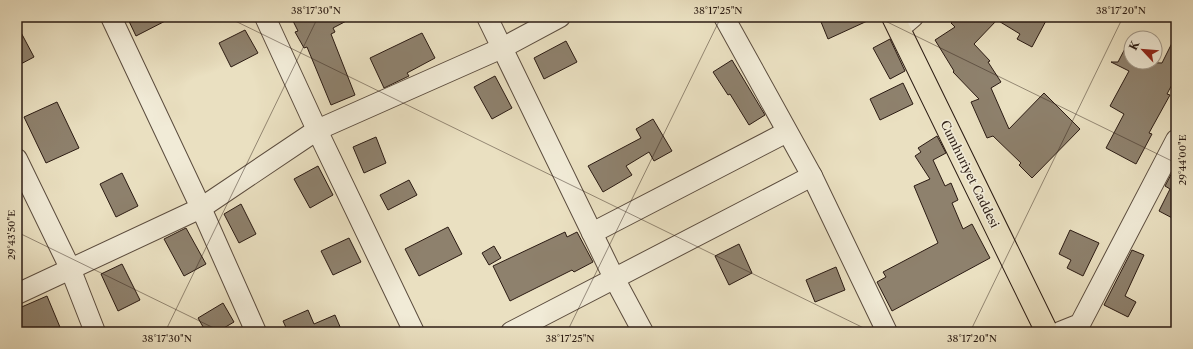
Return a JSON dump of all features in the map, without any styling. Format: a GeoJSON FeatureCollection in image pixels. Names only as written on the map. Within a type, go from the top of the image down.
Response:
{"type":"FeatureCollection","features":[{"type":"Feature","properties":{"kind":"main road","name":"Cumhuriyet Caddesi"},"geometry":{"type":"LineString","coordinates":[[902,21],[1047,332]]}},
{"type":"Feature","properties":{"kind":"street"},"geometry":{"type":"LineString","coordinates":[[112,17],[201,208],[256,332]]}},
{"type":"Feature","properties":{"kind":"street"},"geometry":{"type":"LineString","coordinates":[[265,17],[317,130],[414,332]]}},
{"type":"Feature","properties":{"kind":"street"},"geometry":{"type":"LineString","coordinates":[[487,17],[614,278],[643,332]]}},
{"type":"Feature","properties":{"kind":"street"},"geometry":{"type":"LineString","coordinates":[[17,294],[201,208],[317,130],[502,48],[560,17]]}},
{"type":"Feature","properties":{"kind":"street"},"geometry":{"type":"LineString","coordinates":[[724,17],[812,176],[887,332]]}},
{"type":"Feature","properties":{"kind":"street"},"geometry":{"type":"LineString","coordinates":[[592,233],[787,132]]}},
{"type":"Feature","properties":{"kind":"street"},"geometry":{"type":"LineString","coordinates":[[1060,332],[1080,324],[1176,140]]}},
{"type":"Feature","properties":{"kind":"street"},"geometry":{"type":"LineString","coordinates":[[17,159],[70,268],[95,332]]}},
{"type":"Feature","properties":{"kind":"street"},"geometry":{"type":"LineString","coordinates":[[510,332],[812,176]]}},
{"type":"Feature","properties":{"kind":"building"},"geometry":{"type":"Polygon","coordinates":[[[127,17],[173,17],[136,36],[127,17]]]}},
{"type":"Feature","properties":{"kind":"building"},"geometry":{"type":"Polygon","coordinates":[[[291,17],[354,17],[333,28],[335,32],[331,34],[355,95],[331,105],[307,47],[304,48],[295,32],[298,31],[291,17]]]}},
{"type":"Feature","properties":{"kind":"building"},"geometry":{"type":"Polygon","coordinates":[[[819,17],[876,17],[828,39],[819,17]]]}},
{"type":"Feature","properties":{"kind":"building"},"geometry":{"type":"Polygon","coordinates":[[[957,17],[1048,17],[1032,47],[1017,39],[1020,34],[997,20],[974,44],[990,61],[988,62],[1001,82],[991,88],[1009,129],[1044,93],[1080,129],[1032,178],[1019,165],[1021,163],[993,136],[987,138],[971,102],[979,99],[953,72],[954,71],[935,40],[955,27],[951,23],[957,17]]]}},
{"type":"Feature","properties":{"kind":"building"},"geometry":{"type":"Polygon","coordinates":[[[17,25],[34,57],[17,66],[17,25]]]}},
{"type":"Feature","properties":{"kind":"building"},"geometry":{"type":"Polygon","coordinates":[[[245,30],[258,53],[231,67],[219,43],[245,30]]]}},
{"type":"Feature","properties":{"kind":"building"},"geometry":{"type":"Polygon","coordinates":[[[422,33],[435,58],[407,73],[409,76],[384,88],[370,58],[422,33]]]}},
{"type":"Feature","properties":{"kind":"building"},"geometry":{"type":"Polygon","coordinates":[[[1176,35],[1176,77],[1167,94],[1170,95],[1149,133],[1152,134],[1136,164],[1106,148],[1124,114],[1110,106],[1129,71],[1127,70],[1163,70],[1163,61],[1176,35]]]}},
{"type":"Feature","properties":{"kind":"building"},"geometry":{"type":"Polygon","coordinates":[[[890,39],[905,71],[890,79],[873,48],[890,39]]]}},
{"type":"Feature","properties":{"kind":"building"},"geometry":{"type":"Polygon","coordinates":[[[566,41],[577,62],[544,79],[534,58],[566,41]]]}},
{"type":"Feature","properties":{"kind":"building"},"geometry":{"type":"Polygon","coordinates":[[[1123,52],[1123,68],[1111,62],[1118,62],[1123,52]]]}},
{"type":"Feature","properties":{"kind":"building"},"geometry":{"type":"Polygon","coordinates":[[[732,60],[765,115],[749,125],[730,94],[728,95],[713,72],[732,60]]]}},
{"type":"Feature","properties":{"kind":"building"},"geometry":{"type":"Polygon","coordinates":[[[495,76],[512,108],[492,119],[474,87],[495,76]]]}},
{"type":"Feature","properties":{"kind":"building"},"geometry":{"type":"Polygon","coordinates":[[[903,83],[913,104],[880,120],[870,99],[903,83]]]}},
{"type":"Feature","properties":{"kind":"building"},"geometry":{"type":"Polygon","coordinates":[[[57,102],[79,148],[46,163],[24,117],[57,102]]]}},
{"type":"Feature","properties":{"kind":"building"},"geometry":{"type":"Polygon","coordinates":[[[653,119],[672,151],[654,161],[649,152],[626,166],[632,175],[603,192],[588,166],[641,138],[636,129],[653,119]]]}},
{"type":"Feature","properties":{"kind":"building"},"geometry":{"type":"Polygon","coordinates":[[[937,136],[946,153],[933,160],[945,186],[951,183],[958,200],[952,203],[963,229],[972,224],[990,258],[892,311],[877,282],[886,277],[883,272],[938,243],[914,186],[930,179],[915,156],[921,152],[918,148],[937,136]]]}},
{"type":"Feature","properties":{"kind":"building"},"geometry":{"type":"Polygon","coordinates":[[[376,137],[386,163],[364,173],[353,147],[376,137]]]}},
{"type":"Feature","properties":{"kind":"building"},"geometry":{"type":"Polygon","coordinates":[[[1176,165],[1176,220],[1159,211],[1170,189],[1165,186],[1176,165]]]}},
{"type":"Feature","properties":{"kind":"building"},"geometry":{"type":"Polygon","coordinates":[[[318,166],[333,195],[310,208],[294,179],[318,166]]]}},
{"type":"Feature","properties":{"kind":"building"},"geometry":{"type":"Polygon","coordinates":[[[122,173],[138,206],[116,217],[100,184],[122,173]]]}},
{"type":"Feature","properties":{"kind":"building"},"geometry":{"type":"Polygon","coordinates":[[[409,180],[417,195],[388,210],[380,195],[409,180]]]}},
{"type":"Feature","properties":{"kind":"building"},"geometry":{"type":"Polygon","coordinates":[[[241,204],[256,234],[239,243],[224,214],[241,204]]]}},
{"type":"Feature","properties":{"kind":"building"},"geometry":{"type":"Polygon","coordinates":[[[448,227],[462,254],[419,276],[405,249],[448,227]]]}},
{"type":"Feature","properties":{"kind":"building"},"geometry":{"type":"Polygon","coordinates":[[[186,228],[206,264],[184,276],[164,239],[186,228]]]}},
{"type":"Feature","properties":{"kind":"building"},"geometry":{"type":"Polygon","coordinates":[[[1070,230],[1099,243],[1083,276],[1067,268],[1071,260],[1059,254],[1070,230]]]}},
{"type":"Feature","properties":{"kind":"building"},"geometry":{"type":"Polygon","coordinates":[[[565,232],[567,237],[577,232],[593,262],[574,272],[572,270],[510,301],[493,266],[565,232]]]}},
{"type":"Feature","properties":{"kind":"building"},"geometry":{"type":"Polygon","coordinates":[[[349,238],[361,262],[333,275],[321,251],[349,238]]]}},
{"type":"Feature","properties":{"kind":"building"},"geometry":{"type":"Polygon","coordinates":[[[739,244],[752,273],[729,285],[715,256],[739,244]]]}},
{"type":"Feature","properties":{"kind":"building"},"geometry":{"type":"Polygon","coordinates":[[[494,246],[501,258],[489,265],[482,253],[494,246]]]}},
{"type":"Feature","properties":{"kind":"building"},"geometry":{"type":"Polygon","coordinates":[[[1132,250],[1144,255],[1125,296],[1136,302],[1128,317],[1104,305],[1132,250]]]}},
{"type":"Feature","properties":{"kind":"building"},"geometry":{"type":"Polygon","coordinates":[[[122,264],[140,300],[118,311],[101,274],[122,264]]]}},
{"type":"Feature","properties":{"kind":"building"},"geometry":{"type":"Polygon","coordinates":[[[836,267],[845,290],[815,302],[806,280],[836,267]]]}},
{"type":"Feature","properties":{"kind":"building"},"geometry":{"type":"Polygon","coordinates":[[[47,296],[62,332],[17,332],[17,309],[47,296]]]}},
{"type":"Feature","properties":{"kind":"building"},"geometry":{"type":"Polygon","coordinates":[[[223,303],[234,322],[217,332],[206,332],[198,318],[223,303]]]}},
{"type":"Feature","properties":{"kind":"building"},"geometry":{"type":"Polygon","coordinates":[[[308,310],[314,324],[335,315],[341,329],[334,332],[288,332],[283,321],[308,310]]]}}]}
